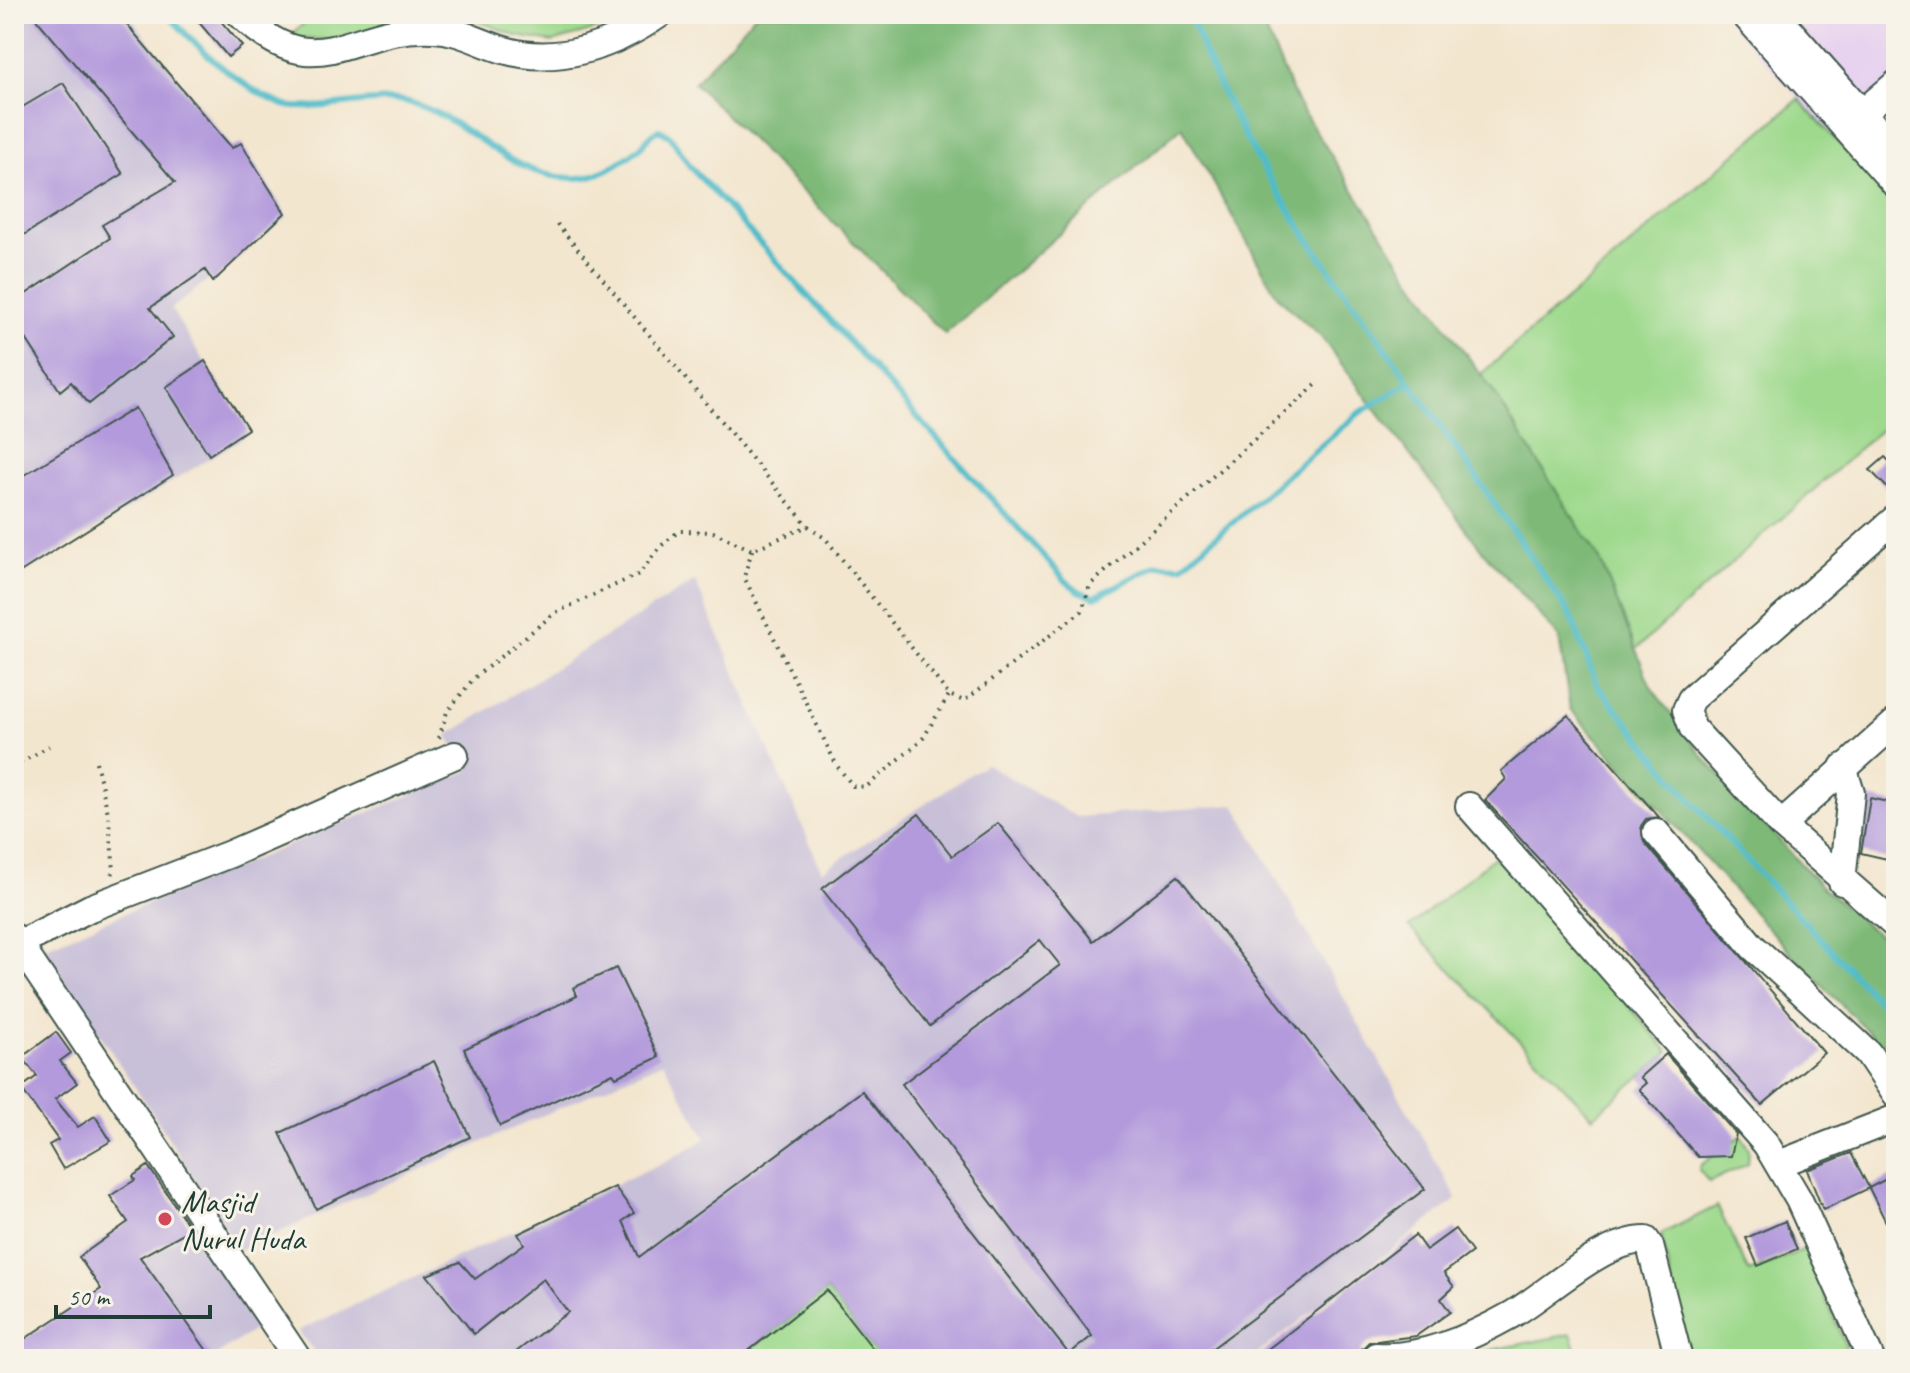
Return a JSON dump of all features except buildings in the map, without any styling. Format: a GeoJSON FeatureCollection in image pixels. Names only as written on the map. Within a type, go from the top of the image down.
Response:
{"type":"FeatureCollection","features":[{"type":"Feature","properties":{"kind":"street"},"geometry":{"type":"LineString","coordinates":[[240,14],[279,47],[313,53],[433,29],[463,34],[506,50],[556,57],[605,44],[660,14]]}},
{"type":"Feature","properties":{"kind":"street"},"geometry":{"type":"LineString","coordinates":[[1744,14],[1896,185]]}},
{"type":"Feature","properties":{"kind":"street"},"geometry":{"type":"LineString","coordinates":[[1775,14],[1896,151]]}},
{"type":"Feature","properties":{"kind":"street"},"geometry":{"type":"LineString","coordinates":[[1862,113],[1896,84]]}},
{"type":"Feature","properties":{"kind":"street"},"geometry":{"type":"LineString","coordinates":[[1896,518],[1688,705],[1687,716],[1693,729],[1781,825],[1842,882],[1896,926]]}},
{"type":"Feature","properties":{"kind":"street"},"geometry":{"type":"LineString","coordinates":[[1781,825],[1896,722]]}},
{"type":"Feature","properties":{"kind":"street"},"geometry":{"type":"LineString","coordinates":[[298,1359],[15,939],[259,842],[449,757]]}},
{"type":"Feature","properties":{"kind":"street"},"geometry":{"type":"LineString","coordinates":[[1842,882],[1851,793],[1843,767]]}},
{"type":"Feature","properties":{"kind":"street"},"geometry":{"type":"LineString","coordinates":[[1469,806],[1766,1144],[1779,1164],[1871,1359]]}},
{"type":"Feature","properties":{"kind":"street"},"geometry":{"type":"LineString","coordinates":[[1656,832],[1752,946],[1868,1053],[1896,1095]]}},
{"type":"Feature","properties":{"kind":"street"},"geometry":{"type":"LineString","coordinates":[[1779,1164],[1896,1118]]}},
{"type":"Feature","properties":{"kind":"street"},"geometry":{"type":"LineString","coordinates":[[1376,1356],[1396,1357],[1421,1352],[1473,1333],[1511,1315],[1591,1261],[1636,1240],[1646,1240],[1679,1359]]}},
{"type":"Feature","properties":{"kind":"path"},"geometry":{"type":"LineString","coordinates":[[557,224],[808,526],[826,539],[949,695],[964,701],[1082,611],[1090,585],[1316,385]]}},
{"type":"Feature","properties":{"kind":"path"},"geometry":{"type":"LineString","coordinates":[[449,757],[439,738],[447,712],[474,678],[555,613],[639,574],[661,546],[679,531],[713,532],[752,550],[808,526]]}},
{"type":"Feature","properties":{"kind":"path"},"geometry":{"type":"LineString","coordinates":[[752,550],[744,577],[837,766],[853,786],[866,787],[922,740],[949,695]]}},
{"type":"Feature","properties":{"kind":"path"},"geometry":{"type":"LineString","coordinates":[[14,767],[49,746]]}},
{"type":"Feature","properties":{"kind":"path"},"geometry":{"type":"LineString","coordinates":[[90,908],[104,893],[114,870],[108,813],[96,762]]}},
{"type":"Feature","properties":{"kind":"shaded area"},"geometry":{"type":"Polygon","coordinates":[[[14,14],[128,14],[287,217],[171,309],[249,434],[14,579],[14,14]]]}},
{"type":"Feature","properties":{"kind":"shaded area"},"geometry":{"type":"Polygon","coordinates":[[[1722,14],[1896,14],[1896,207],[1799,99],[1722,14]]]}},
{"type":"Feature","properties":{"kind":"shaded area"},"geometry":{"type":"Polygon","coordinates":[[[695,581],[822,871],[986,764],[1077,817],[1235,805],[1457,1199],[1251,1359],[320,1359],[298,1331],[666,1161],[706,1139],[663,1062],[239,1250],[156,1118],[41,948],[468,771],[448,735],[695,581]]]}},
{"type":"Feature","properties":{"kind":"shaded area"},"geometry":{"type":"Polygon","coordinates":[[[193,1228],[258,1327],[211,1359],[23,1359],[14,1347],[193,1228]]]}},
{"type":"Feature","properties":{"kind":"green space"},"geometry":{"type":"Polygon","coordinates":[[[316,14],[611,14],[618,23],[553,42],[517,36],[471,18],[451,17],[424,18],[333,40],[286,38],[316,14]]]}},
{"type":"Feature","properties":{"kind":"green space"},"geometry":{"type":"Polygon","coordinates":[[[756,14],[1259,14],[1297,102],[1402,265],[1495,394],[1600,560],[1651,687],[1705,759],[1823,888],[1896,950],[1896,1060],[1795,958],[1570,709],[1559,637],[1481,549],[1321,337],[1278,297],[1182,127],[945,334],[694,83],[756,14]]]}},
{"type":"Feature","properties":{"kind":"green space"},"geometry":{"type":"Polygon","coordinates":[[[1799,99],[1896,207],[1896,416],[1636,649],[1600,560],[1481,374],[1799,99]]]}},
{"type":"Feature","properties":{"kind":"green space"},"geometry":{"type":"Polygon","coordinates":[[[1493,858],[1501,860],[1669,1052],[1593,1117],[1409,927],[1493,858]]]}},
{"type":"Feature","properties":{"kind":"green space"},"geometry":{"type":"Polygon","coordinates":[[[1741,1136],[1749,1149],[1748,1164],[1709,1182],[1699,1170],[1701,1165],[1741,1136]]]}},
{"type":"Feature","properties":{"kind":"green space"},"geometry":{"type":"Polygon","coordinates":[[[1717,1206],[1749,1272],[1805,1249],[1851,1359],[1688,1358],[1661,1234],[1717,1206]]]}},
{"type":"Feature","properties":{"kind":"green space"},"geometry":{"type":"Polygon","coordinates":[[[827,1290],[881,1359],[738,1359],[827,1290]]]}},
{"type":"Feature","properties":{"kind":"green space"},"geometry":{"type":"Polygon","coordinates":[[[1571,1334],[1580,1359],[1447,1359],[1571,1334]]]}},
{"type":"Feature","properties":{"kind":"waterway"},"geometry":{"type":"LineString","coordinates":[[167,14],[234,76],[281,104],[307,107],[379,100],[408,102],[452,121],[510,159],[552,176],[577,178],[593,175],[624,159],[659,130],[670,136],[690,166],[1066,581],[1079,591],[1095,597],[1157,565],[1182,566],[1359,413],[1410,382]]}},
{"type":"Feature","properties":{"kind":"waterway"},"geometry":{"type":"LineString","coordinates":[[1190,14],[1229,106],[1278,193],[1571,616],[1597,685],[1690,799],[1896,1020]]}},
{"type":"Feature","properties":{"kind":"place","name":"Masjid Nurul Huda"},"geometry":{"type":"Point","coordinates":[165,1219]}}]}
